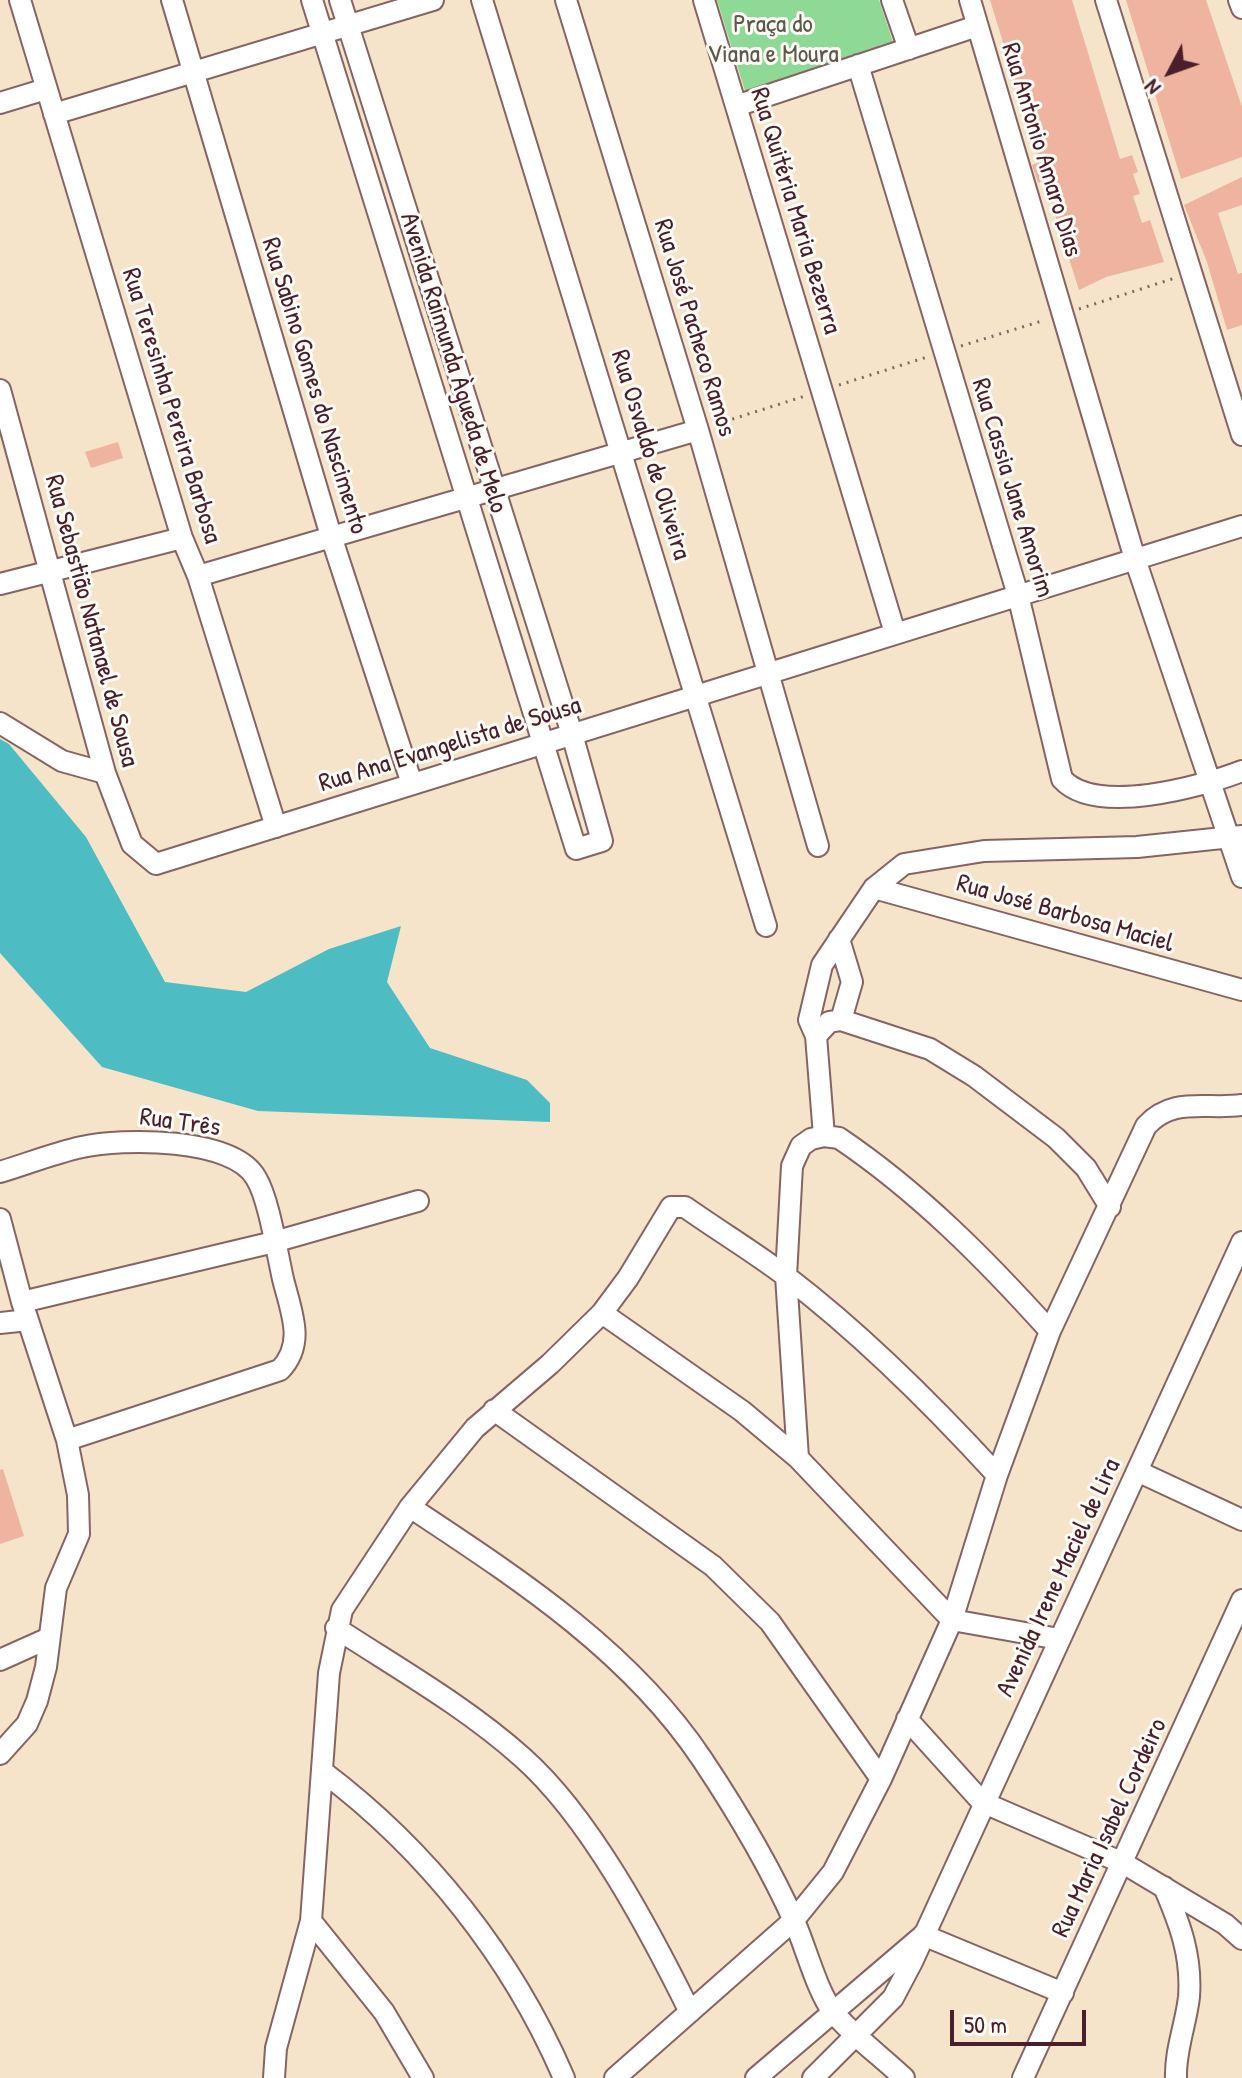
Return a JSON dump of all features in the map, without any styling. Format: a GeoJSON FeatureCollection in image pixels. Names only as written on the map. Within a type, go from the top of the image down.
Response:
{"type":"FeatureCollection","features":[{"type":"Feature","properties":{"kind":"street","name":"Rua Teresinha Pereira Barbosa"},"geometry":{"type":"LineString","coordinates":[[20,0],[182,538],[198,576],[276,827]]}},
{"type":"Feature","properties":{"kind":"street","name":"Rua Sabino Gomes do Nascimento"},"geometry":{"type":"LineString","coordinates":[[172,0],[331,536],[412,784]]}},
{"type":"Feature","properties":{"kind":"street","name":"Avenida Raimunda Àgueda de Melo"},"geometry":{"type":"LineString","coordinates":[[312,0],[576,849],[602,841],[572,734],[419,258],[340,0]]}},
{"type":"Feature","properties":{"kind":"street"},"geometry":{"type":"LineString","coordinates":[[54,114],[433,0]]}},
{"type":"Feature","properties":{"kind":"street","name":"Rua Osvaldo de Oliveira"},"geometry":{"type":"LineString","coordinates":[[482,0],[766,926]]}},
{"type":"Feature","properties":{"kind":"street","name":"Rua José Pacheco Ramos"},"geometry":{"type":"LineString","coordinates":[[566,0],[698,430],[818,846]]}},
{"type":"Feature","properties":{"kind":"street","name":"Rua Quitéria Maria Bezerra"},"geometry":{"type":"LineString","coordinates":[[704,0],[895,633]]}},
{"type":"Feature","properties":{"kind":"street"},"geometry":{"type":"LineString","coordinates":[[892,0],[909,49]]}},
{"type":"Feature","properties":{"kind":"street","name":"Rua Antonio Amaro Dias"},"geometry":{"type":"LineString","coordinates":[[970,0],[1135,559],[1210,783],[1236,837],[1242,877]]}},
{"type":"Feature","properties":{"kind":"street"},"geometry":{"type":"LineString","coordinates":[[1106,0],[1242,435]]}},
{"type":"Feature","properties":{"kind":"street"},"geometry":{"type":"LineString","coordinates":[[1239,0],[1242,8]]}},
{"type":"Feature","properties":{"kind":"street"},"geometry":{"type":"LineString","coordinates":[[736,106],[977,26]]}},
{"type":"Feature","properties":{"kind":"street","name":"Rua Cassia Jane Amorim"},"geometry":{"type":"LineString","coordinates":[[858,65],[1018,595],[1058,769],[1070,788],[1092,796],[1124,796],[1210,783],[1242,771]]}},
{"type":"Feature","properties":{"kind":"street"},"geometry":{"type":"LineString","coordinates":[[0,103],[46,89]]}},
{"type":"Feature","properties":{"kind":"street"},"geometry":{"type":"LineString","coordinates":[[395,266],[419,258]]}},
{"type":"Feature","properties":{"kind":"street","name":"Rua Sebastião Natanael de Sousa"},"geometry":{"type":"LineString","coordinates":[[0,390],[105,773],[132,844],[147,859]]}},
{"type":"Feature","properties":{"kind":"street"},"geometry":{"type":"LineString","coordinates":[[198,576],[698,430]]}},
{"type":"Feature","properties":{"kind":"street","name":"Rua Ana Evangelista de Sousa"},"geometry":{"type":"LineString","coordinates":[[147,859],[156,864],[181,859],[696,694],[1242,526]]}},
{"type":"Feature","properties":{"kind":"street"},"geometry":{"type":"LineString","coordinates":[[0,584],[182,538]]}},
{"type":"Feature","properties":{"kind":"street"},"geometry":{"type":"LineString","coordinates":[[0,723],[62,761],[105,773]]}},
{"type":"Feature","properties":{"kind":"street"},"geometry":{"type":"LineString","coordinates":[[824,1136],[816,1036],[809,1020],[822,965],[874,888],[904,864],[984,851],[1137,847],[1236,837]]}},
{"type":"Feature","properties":{"kind":"street","name":"Rua José Barbosa Maciel"},"geometry":{"type":"LineString","coordinates":[[874,888],[1242,990]]}},
{"type":"Feature","properties":{"kind":"street"},"geometry":{"type":"LineString","coordinates":[[839,939],[852,982],[841,1020]]}},
{"type":"Feature","properties":{"kind":"street"},"geometry":{"type":"LineString","coordinates":[[816,1036],[829,1022],[841,1020],[930,1049],[974,1076],[1056,1138],[1086,1168],[1110,1207]]}},
{"type":"Feature","properties":{"kind":"street"},"geometry":{"type":"LineString","coordinates":[[615,2078],[794,1920],[833,1872],[881,1779],[952,1620],[997,1475],[1050,1331],[1138,1141],[1155,1116],[1175,1106],[1242,1105]]}},
{"type":"Feature","properties":{"kind":"street"},"geometry":{"type":"LineString","coordinates":[[798,1458],[786,1276],[792,1166],[801,1146],[824,1136],[839,1138],[920,1199],[1002,1277],[1050,1331]]}},
{"type":"Feature","properties":{"kind":"street","name":"Rua Três"},"geometry":{"type":"LineString","coordinates":[[0,1172],[82,1147],[122,1142],[208,1149],[244,1165],[256,1178],[274,1242],[295,1329],[296,1347],[290,1359],[267,1376],[67,1440]]}},
{"type":"Feature","properties":{"kind":"street"},"geometry":{"type":"LineString","coordinates":[[0,1323],[25,1311],[418,1201]]}},
{"type":"Feature","properties":{"kind":"street"},"geometry":{"type":"LineString","coordinates":[[274,2078],[276,2048],[311,1921],[336,1628],[354,1588],[410,1507],[494,1410],[550,1364],[602,1313],[628,1278],[666,1212],[677,1205],[685,1207],[786,1276],[935,1408],[997,1475]]}},
{"type":"Feature","properties":{"kind":"street"},"geometry":{"type":"LineString","coordinates":[[0,1219],[25,1311],[67,1440],[78,1495],[79,1534],[56,1588],[37,1701],[27,1724],[0,1754]]}},
{"type":"Feature","properties":{"kind":"street","name":"Avenida Irene Maciel de Lira"},"geometry":{"type":"LineString","coordinates":[[813,2078],[893,1998],[1242,1242]]}},
{"type":"Feature","properties":{"kind":"street"},"geometry":{"type":"LineString","coordinates":[[602,1313],[742,1411],[798,1458],[952,1620],[1059,1639]]}},
{"type":"Feature","properties":{"kind":"street"},"geometry":{"type":"LineString","coordinates":[[494,1410],[713,1566],[770,1622],[881,1779]]}},
{"type":"Feature","properties":{"kind":"street"},"geometry":{"type":"LineString","coordinates":[[1137,1471],[1242,1520]]}},
{"type":"Feature","properties":{"kind":"street"},"geometry":{"type":"LineString","coordinates":[[410,1507],[534,1589],[600,1644],[660,1708],[701,1758],[794,1920],[832,2011],[904,2078]]}},
{"type":"Feature","properties":{"kind":"street","name":"Rua Maria Isabel Cordeiro"},"geometry":{"type":"LineString","coordinates":[[1023,2078],[1242,1600]]}},
{"type":"Feature","properties":{"kind":"street"},"geometry":{"type":"LineString","coordinates":[[336,1628],[440,1695],[524,1758],[567,1808],[609,1867],[652,1936],[690,2012]]}},
{"type":"Feature","properties":{"kind":"street"},"geometry":{"type":"LineString","coordinates":[[0,1660],[49,1638]]}},
{"type":"Feature","properties":{"kind":"street"},"geometry":{"type":"LineString","coordinates":[[907,1719],[982,1802],[1123,1863],[1225,1924],[1242,1939]]}},
{"type":"Feature","properties":{"kind":"street"},"geometry":{"type":"LineString","coordinates":[[322,1771],[366,1804],[414,1850],[463,1908],[507,1971],[552,2049],[564,2078]]}},
{"type":"Feature","properties":{"kind":"street"},"geometry":{"type":"LineString","coordinates":[[1164,1887],[1186,1939],[1188,1963],[1189,1997],[1176,2078]]}},
{"type":"Feature","properties":{"kind":"street"},"geometry":{"type":"LineString","coordinates":[[311,1921],[384,2012],[423,2078]]}},
{"type":"Feature","properties":{"kind":"street"},"geometry":{"type":"LineString","coordinates":[[764,2076],[832,2011],[923,1935],[1063,1993]]}},
{"type":"Feature","properties":{"kind":"green space","name":"Praça do Viana e Moura"},"geometry":{"type":"Polygon","coordinates":[[[717,0],[879,0],[893,42],[746,94],[717,0]]]}},
{"type":"Feature","properties":{"kind":"water"},"geometry":{"type":"Polygon","coordinates":[[[0,739],[9,744],[86,837],[165,982],[246,992],[329,949],[401,926],[387,982],[430,1048],[527,1080],[550,1103],[550,1122],[258,1111],[102,1067],[0,953],[0,739]]]}},
{"type":"Feature","properties":{"kind":"building"},"geometry":{"type":"Polygon","coordinates":[[[990,0],[1072,0],[1120,159],[1132,155],[1138,172],[1133,174],[1140,194],[1133,196],[1142,223],[1150,220],[1164,262],[1106,277],[1079,290],[1044,180],[1038,183],[1032,165],[1040,162],[990,0]]]}},
{"type":"Feature","properties":{"kind":"building"},"geometry":{"type":"Polygon","coordinates":[[[1126,0],[1206,0],[1242,107],[1242,157],[1181,179],[1126,0]]]}},
{"type":"Feature","properties":{"kind":"building"},"geometry":{"type":"Polygon","coordinates":[[[1242,177],[1242,205],[1218,213],[1238,274],[1242,273],[1242,325],[1227,330],[1207,262],[1184,205],[1242,177]]]}},
{"type":"Feature","properties":{"kind":"building"},"geometry":{"type":"Polygon","coordinates":[[[118,442],[123,458],[91,468],[85,452],[118,442]]]}},
{"type":"Feature","properties":{"kind":"building"},"geometry":{"type":"Polygon","coordinates":[[[3,1469],[24,1536],[0,1544],[0,1470],[3,1469]]]}}]}
